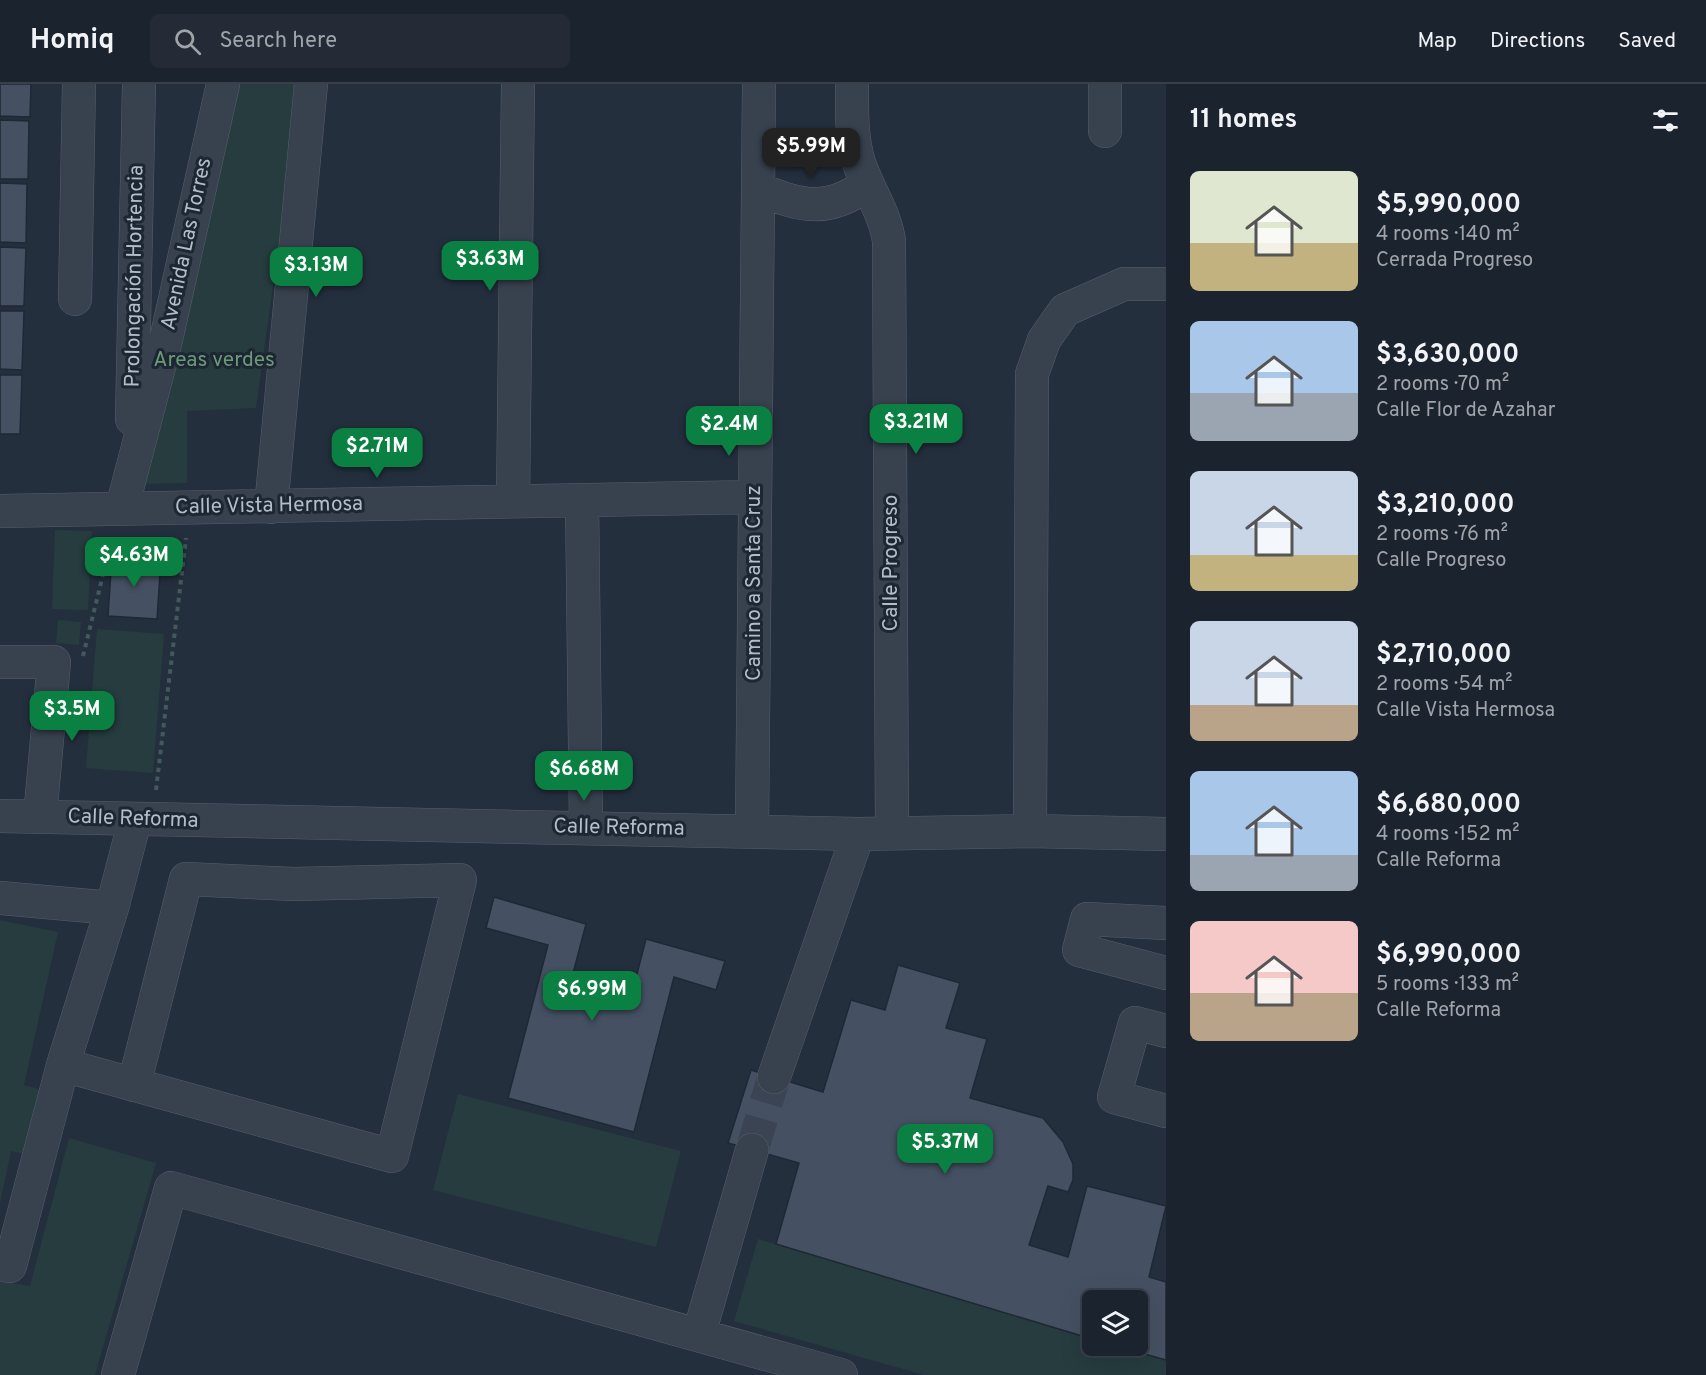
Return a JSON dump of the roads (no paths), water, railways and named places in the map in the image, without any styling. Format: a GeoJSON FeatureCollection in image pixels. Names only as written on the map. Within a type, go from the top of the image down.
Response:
{"type":"FeatureCollection","features":[{"type":"Feature","properties":{"kind":"street"},"geometry":{"type":"LineString","coordinates":[[75,299],[80,84]]}},
{"type":"Feature","properties":{"kind":"street","name":"Prolongación Hortencia"},"geometry":{"type":"LineString","coordinates":[[131,468],[139,84]]}},
{"type":"Feature","properties":{"kind":"street","name":"Avenida Las Torres"},"geometry":{"type":"LineString","coordinates":[[122,508],[165,344],[222,84]]}},
{"type":"Feature","properties":{"kind":"street"},"geometry":{"type":"LineString","coordinates":[[271,507],[311,84]]}},
{"type":"Feature","properties":{"kind":"street"},"geometry":{"type":"LineString","coordinates":[[513,501],[518,84]]}},
{"type":"Feature","properties":{"kind":"street","name":"Camino a Santa Cruz"},"geometry":{"type":"LineString","coordinates":[[752,831],[759,84]]}},
{"type":"Feature","properties":{"kind":"street","name":"Calle Progreso"},"geometry":{"type":"LineString","coordinates":[[852,84],[854,143],[867,184],[886,222],[889,241],[892,832]]}},
{"type":"Feature","properties":{"kind":"street"},"geometry":{"type":"LineString","coordinates":[[1105,84],[1105,131]]}},
{"type":"Feature","properties":{"kind":"street"},"geometry":{"type":"LineString","coordinates":[[759,189],[784,201],[820,206],[851,197],[867,184]]}},
{"type":"Feature","properties":{"kind":"street"},"geometry":{"type":"LineString","coordinates":[[1030,831],[1032,374],[1044,340],[1065,310],[1124,284],[1166,284]]}},
{"type":"Feature","properties":{"kind":"street","name":"Calle Vista Hermosa"},"geometry":{"type":"LineString","coordinates":[[0,511],[754,497]]}},
{"type":"Feature","properties":{"kind":"street"},"geometry":{"type":"LineString","coordinates":[[582,500],[586,828]]}},
{"type":"Feature","properties":{"kind":"street"},"geometry":{"type":"LineString","coordinates":[[0,662],[54,662],[40,817]]}},
{"type":"Feature","properties":{"kind":"street","name":"Calle Reforma"},"geometry":{"type":"LineString","coordinates":[[0,816],[858,834],[1030,831],[1166,834]]}},
{"type":"Feature","properties":{"kind":"street"},"geometry":{"type":"LineString","coordinates":[[0,1264],[10,1266],[63,1065],[112,908],[143,820]]}},
{"type":"Feature","properties":{"kind":"street"},"geometry":{"type":"LineString","coordinates":[[774,1077],[858,834]]}},
{"type":"Feature","properties":{"kind":"street"},"geometry":{"type":"LineString","coordinates":[[63,1065],[392,1156],[460,880],[294,884],[186,879],[134,1084]]}},
{"type":"Feature","properties":{"kind":"street"},"geometry":{"type":"LineString","coordinates":[[0,898],[112,908]]}},
{"type":"Feature","properties":{"kind":"street"},"geometry":{"type":"LineString","coordinates":[[1166,923],[1087,919],[1079,950],[1166,973]]}},
{"type":"Feature","properties":{"kind":"street"},"geometry":{"type":"LineString","coordinates":[[1166,1031],[1135,1023],[1114,1097],[1166,1111]]}},
{"type":"Feature","properties":{"kind":"street"},"geometry":{"type":"LineString","coordinates":[[699,1334],[752,1149]]}},
{"type":"Feature","properties":{"kind":"street"},"geometry":{"type":"LineString","coordinates":[[118,1375],[171,1188],[841,1375]]}},
{"type":"Feature","properties":{"kind":"tunnel"},"geometry":{"type":"LineString","coordinates":[[752,1150],[774,1077]]}},
{"type":"Feature","properties":{"kind":"park label","name":"Areas verdes"},"geometry":{"type":"Point","coordinates":[214,360]}}]}
